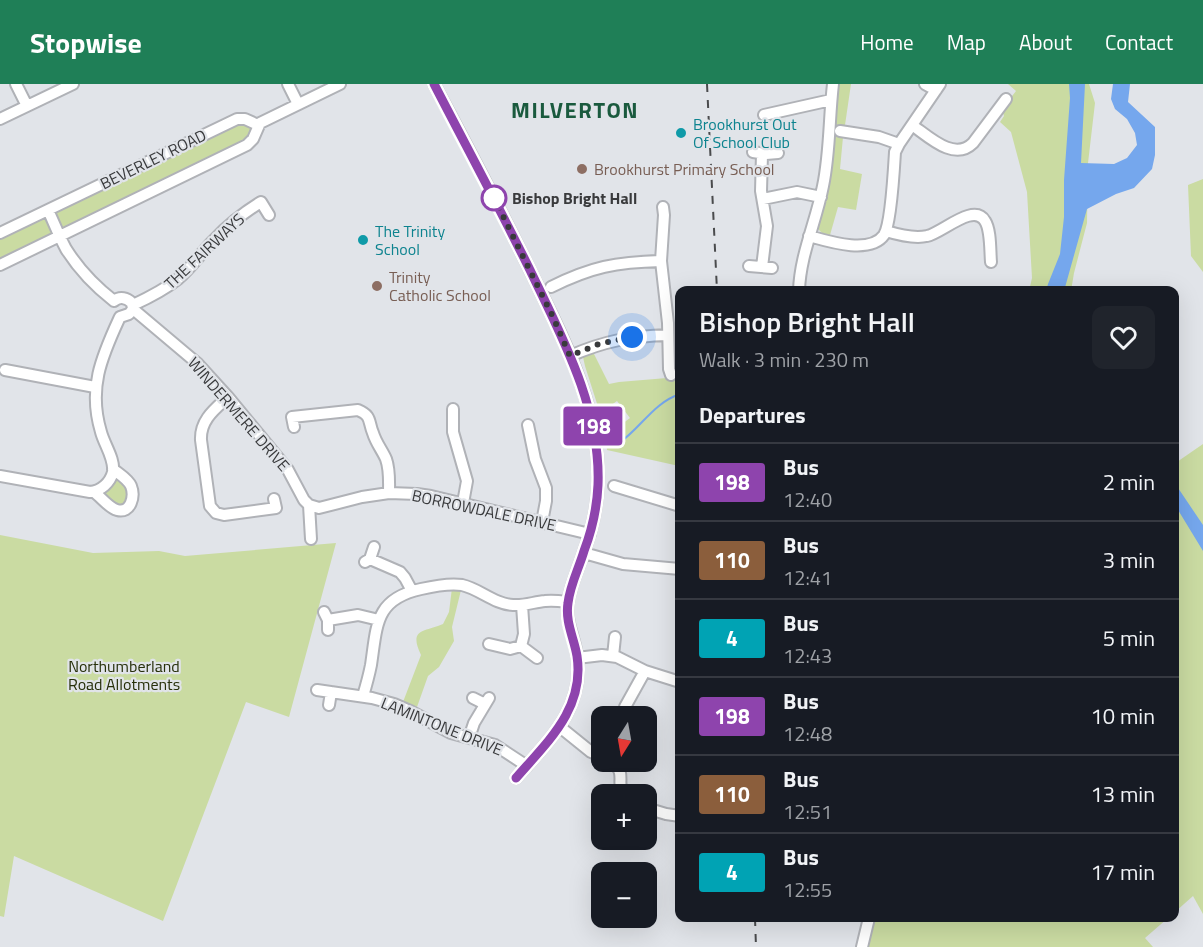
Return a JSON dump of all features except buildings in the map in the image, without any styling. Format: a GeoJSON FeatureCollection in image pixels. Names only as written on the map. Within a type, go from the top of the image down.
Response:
{"type":"FeatureCollection","features":[{"type":"Feature","properties":{"kind":"street"},"geometry":{"type":"LineString","coordinates":[[16,84],[27,106]]}},
{"type":"Feature","properties":{"kind":"street"},"geometry":{"type":"LineString","coordinates":[[288,84],[298,104]]}},
{"type":"Feature","properties":{"kind":"street","name":"BEVERLEY ROAD"},"geometry":{"type":"LineString","coordinates":[[0,265],[247,145],[254,140],[258,125],[262,122],[340,84]]}},
{"type":"Feature","properties":{"kind":"street"},"geometry":{"type":"LineString","coordinates":[[434,84],[553,317],[570,356],[589,411],[597,447],[598,486],[595,509],[590,534],[568,602],[567,620],[578,658],[575,693],[560,727],[516,778]]}},
{"type":"Feature","properties":{"kind":"street"},"geometry":{"type":"LineString","coordinates":[[798,286],[808,236],[821,197],[828,160],[832,84]]}},
{"type":"Feature","properties":{"kind":"street"},"geometry":{"type":"LineString","coordinates":[[808,236],[842,244],[861,245],[880,239],[886,231],[888,222],[895,152],[938,87],[925,84]]}},
{"type":"Feature","properties":{"kind":"street"},"geometry":{"type":"LineString","coordinates":[[0,119],[75,86]]}},
{"type":"Feature","properties":{"kind":"street"},"geometry":{"type":"LineString","coordinates":[[912,124],[946,147],[960,150],[971,145],[999,116],[1006,99]]}},
{"type":"Feature","properties":{"kind":"street"},"geometry":{"type":"LineString","coordinates":[[769,116],[831,100]]}},
{"type":"Feature","properties":{"kind":"street","name":"BEVERLEY ROAD"},"geometry":{"type":"LineString","coordinates":[[0,233],[237,119],[245,119],[258,125]]}},
{"type":"Feature","properties":{"kind":"street"},"geometry":{"type":"LineString","coordinates":[[846,135],[879,137],[899,144]]}},
{"type":"Feature","properties":{"kind":"street"},"geometry":{"type":"LineString","coordinates":[[748,266],[766,268],[766,220],[758,153],[778,153]]}},
{"type":"Feature","properties":{"kind":"street"},"geometry":{"type":"LineString","coordinates":[[763,199],[797,192],[821,197]]}},
{"type":"Feature","properties":{"kind":"street","name":"THE FAIRWAYS"},"geometry":{"type":"LineString","coordinates":[[120,317],[129,314],[133,307],[187,271],[215,239],[250,209],[261,202],[269,215]]}},
{"type":"Feature","properties":{"kind":"street"},"geometry":{"type":"LineString","coordinates":[[663,207],[661,261],[670,375]]}},
{"type":"Feature","properties":{"kind":"street"},"geometry":{"type":"LineString","coordinates":[[48,210],[60,237],[75,261],[114,301]]}},
{"type":"Feature","properties":{"kind":"street"},"geometry":{"type":"LineString","coordinates":[[886,231],[900,235],[927,236],[963,218],[975,214],[980,215],[988,227],[987,257]]}},
{"type":"Feature","properties":{"kind":"street"},"geometry":{"type":"LineString","coordinates":[[551,287],[573,276],[601,267],[619,263],[661,261]]}},
{"type":"Feature","properties":{"kind":"street"},"geometry":{"type":"LineString","coordinates":[[114,301],[125,299],[130,301],[133,307]]}},
{"type":"Feature","properties":{"kind":"street"},"geometry":{"type":"LineString","coordinates":[[0,476],[85,492],[94,492],[108,483],[113,469],[112,461],[99,427],[95,387],[105,349],[120,317],[113,311],[114,301]]}},
{"type":"Feature","properties":{"kind":"street","name":"WINDERMERE DRIVE"},"geometry":{"type":"LineString","coordinates":[[133,307],[197,363],[288,470],[309,505],[311,539]]}},
{"type":"Feature","properties":{"kind":"street"},"geometry":{"type":"LineString","coordinates":[[570,356],[599,344],[616,340],[668,334]]}},
{"type":"Feature","properties":{"kind":"street"},"geometry":{"type":"LineString","coordinates":[[5,370],[95,387]]}},
{"type":"Feature","properties":{"kind":"street"},"geometry":{"type":"LineString","coordinates":[[228,397],[207,418],[201,430],[210,506],[216,513],[224,515],[276,508],[274,499]]}},
{"type":"Feature","properties":{"kind":"street"},"geometry":{"type":"LineString","coordinates":[[453,409],[453,432],[467,481],[463,503]]}},
{"type":"Feature","properties":{"kind":"street"},"geometry":{"type":"LineString","coordinates":[[294,427],[292,417],[362,411],[368,417],[372,432],[386,460],[389,493]]}},
{"type":"Feature","properties":{"kind":"street"},"geometry":{"type":"LineString","coordinates":[[528,425],[535,459],[546,488],[542,522]]}},
{"type":"Feature","properties":{"kind":"street"},"geometry":{"type":"LineString","coordinates":[[94,492],[113,508],[122,511],[129,507],[132,499],[130,485],[113,469]]}},
{"type":"Feature","properties":{"kind":"street"},"geometry":{"type":"LineString","coordinates":[[614,486],[675,504]]}},
{"type":"Feature","properties":{"kind":"street","name":"BORROWDALE DRIVE"},"geometry":{"type":"LineString","coordinates":[[309,505],[319,508],[389,493],[424,495],[590,534]]}},
{"type":"Feature","properties":{"kind":"street"},"geometry":{"type":"LineString","coordinates":[[374,547],[367,561],[389,566],[400,572],[412,591]]}},
{"type":"Feature","properties":{"kind":"street"},"geometry":{"type":"LineString","coordinates":[[584,553],[623,564],[675,569]]}},
{"type":"Feature","properties":{"kind":"street"},"geometry":{"type":"LineString","coordinates":[[363,696],[371,667],[379,620],[392,601],[412,591],[462,585],[513,606],[545,600],[568,602]]}},
{"type":"Feature","properties":{"kind":"street"},"geometry":{"type":"LineString","coordinates":[[521,646],[524,634],[522,605]]}},
{"type":"Feature","properties":{"kind":"street"},"geometry":{"type":"LineString","coordinates":[[327,620],[358,615],[379,620]]}},
{"type":"Feature","properties":{"kind":"street"},"geometry":{"type":"LineString","coordinates":[[613,656],[616,634]]}},
{"type":"Feature","properties":{"kind":"street"},"geometry":{"type":"LineString","coordinates":[[489,644],[510,649],[521,646]]}},
{"type":"Feature","properties":{"kind":"street"},"geometry":{"type":"LineString","coordinates":[[521,646],[537,658]]}},
{"type":"Feature","properties":{"kind":"street"},"geometry":{"type":"LineString","coordinates":[[578,658],[613,656],[622,658],[645,671],[675,679]]}},
{"type":"Feature","properties":{"kind":"street"},"geometry":{"type":"LineString","coordinates":[[626,706],[636,699],[645,671]]}},
{"type":"Feature","properties":{"kind":"street","name":"LAMINTONE DRIVE"},"geometry":{"type":"LineString","coordinates":[[317,690],[363,696],[404,708],[446,730],[495,745],[527,766]]}},
{"type":"Feature","properties":{"kind":"street"},"geometry":{"type":"LineString","coordinates":[[329,705],[331,692]]}},
{"type":"Feature","properties":{"kind":"street"},"geometry":{"type":"LineString","coordinates":[[470,738],[474,723],[487,701],[473,698]]}},
{"type":"Feature","properties":{"kind":"street"},"geometry":{"type":"LineString","coordinates":[[560,727],[591,752]]}},
{"type":"Feature","properties":{"kind":"street"},"geometry":{"type":"LineString","coordinates":[[657,811],[675,815]]}},
{"type":"Feature","properties":{"kind":"street"},"geometry":{"type":"LineString","coordinates":[[862,947],[868,922]]}},
{"type":"Feature","properties":{"kind":"green space"},"geometry":{"type":"Polygon","coordinates":[[[837,84],[851,84],[845,125],[839,125],[838,133],[843,137],[840,169],[862,174],[856,210],[838,207],[830,235],[818,229],[818,220],[837,84]]]}},
{"type":"Feature","properties":{"kind":"green space"},"geometry":{"type":"Polygon","coordinates":[[[1008,84],[1089,84],[1095,103],[1088,163],[1087,223],[1072,286],[1030,286],[1032,278],[1027,192],[1011,132],[1000,122],[1004,116],[1002,109],[1016,91],[1008,84]]]}},
{"type":"Feature","properties":{"kind":"green space"},"geometry":{"type":"Polygon","coordinates":[[[240,121],[254,128],[250,138],[65,229],[61,228],[56,216],[58,209],[240,121]]]}},
{"type":"Feature","properties":{"kind":"green space"},"geometry":{"type":"Polygon","coordinates":[[[1203,179],[1203,272],[1191,256],[1188,185],[1203,179]]]}},
{"type":"Feature","properties":{"kind":"green space"},"geometry":{"type":"Polygon","coordinates":[[[43,218],[46,219],[52,234],[0,261],[0,237],[43,218]]]}},
{"type":"Feature","properties":{"kind":"green space"},"geometry":{"type":"Polygon","coordinates":[[[593,352],[609,384],[675,377],[675,465],[607,450],[606,436],[630,418],[617,401],[600,413],[583,357],[593,352]]]}},
{"type":"Feature","properties":{"kind":"green space"},"geometry":{"type":"Polygon","coordinates":[[[1203,444],[1203,914],[1193,896],[1179,908],[1179,461],[1203,444]]]}},
{"type":"Feature","properties":{"kind":"green space"},"geometry":{"type":"Polygon","coordinates":[[[117,480],[125,483],[129,499],[120,509],[106,496],[107,489],[117,480]]]}},
{"type":"Feature","properties":{"kind":"green space","name":"Northumberland Road Allotments"},"geometry":{"type":"Polygon","coordinates":[[[0,535],[93,553],[159,551],[185,556],[336,543],[289,717],[246,702],[163,921],[14,856],[4,917],[0,916],[0,535]]]}},
{"type":"Feature","properties":{"kind":"green space"},"geometry":{"type":"Polygon","coordinates":[[[452,588],[461,590],[452,627],[454,641],[439,667],[428,676],[417,707],[403,702],[421,655],[416,640],[418,635],[420,632],[443,624],[449,612],[452,588]]]}},
{"type":"Feature","properties":{"kind":"green space"},"geometry":{"type":"Polygon","coordinates":[[[872,922],[1163,922],[1145,938],[1153,947],[867,947],[872,922]]]}},
{"type":"Feature","properties":{"kind":"water"},"geometry":{"type":"Polygon","coordinates":[[[1069,84],[1085,84],[1081,163],[1114,164],[1127,158],[1137,145],[1135,133],[1127,119],[1115,109],[1111,99],[1113,84],[1130,84],[1128,102],[1155,127],[1155,155],[1152,169],[1134,188],[1116,194],[1087,209],[1065,286],[1047,286],[1060,254],[1069,84]]]}},
{"type":"Feature","properties":{"kind":"water"},"geometry":{"type":"Polygon","coordinates":[[[1179,489],[1203,525],[1203,551],[1179,512],[1179,489]]]}},
{"type":"Feature","properties":{"kind":"waterway"},"geometry":{"type":"LineString","coordinates":[[619,443],[662,403],[675,396]]}},
{"type":"Feature","properties":{"kind":"railway"},"geometry":{"type":"LineString","coordinates":[[707,84],[717,286]]}},
{"type":"Feature","properties":{"kind":"railway"},"geometry":{"type":"LineString","coordinates":[[755,922],[756,947]]}},
{"type":"Feature","properties":{"kind":"bus line","name":"198"},"geometry":{"type":"LineString","coordinates":[[434,84],[495,200],[560,333],[577,373],[592,420],[597,447],[598,486],[595,509],[590,534],[567,606],[567,620],[578,658],[575,693],[557,732],[516,778]]}},
{"type":"Feature","properties":{"kind":"place","name":"Brookhurst Out Of School Club"},"geometry":{"type":"Point","coordinates":[681,133]}},
{"type":"Feature","properties":{"kind":"place","name":"Brookhurst Primary School"},"geometry":{"type":"Point","coordinates":[582,169]}},
{"type":"Feature","properties":{"kind":"place","name":"Bishop Bright Hall"},"geometry":{"type":"Point","coordinates":[494,198]}},
{"type":"Feature","properties":{"kind":"place","name":"The Trinity School"},"geometry":{"type":"Point","coordinates":[363,240]}},
{"type":"Feature","properties":{"kind":"place","name":"Trinity Catholic School"},"geometry":{"type":"Point","coordinates":[377,286]}},
{"type":"Feature","properties":{"kind":"district","name":"MILVERTON"},"geometry":{"type":"Point","coordinates":[575,110]}},
{"type":"Feature","properties":{"kind":"route"},"geometry":{"type":"LineString","coordinates":[[494,198],[570,356],[599,344],[632,337]]}}]}
